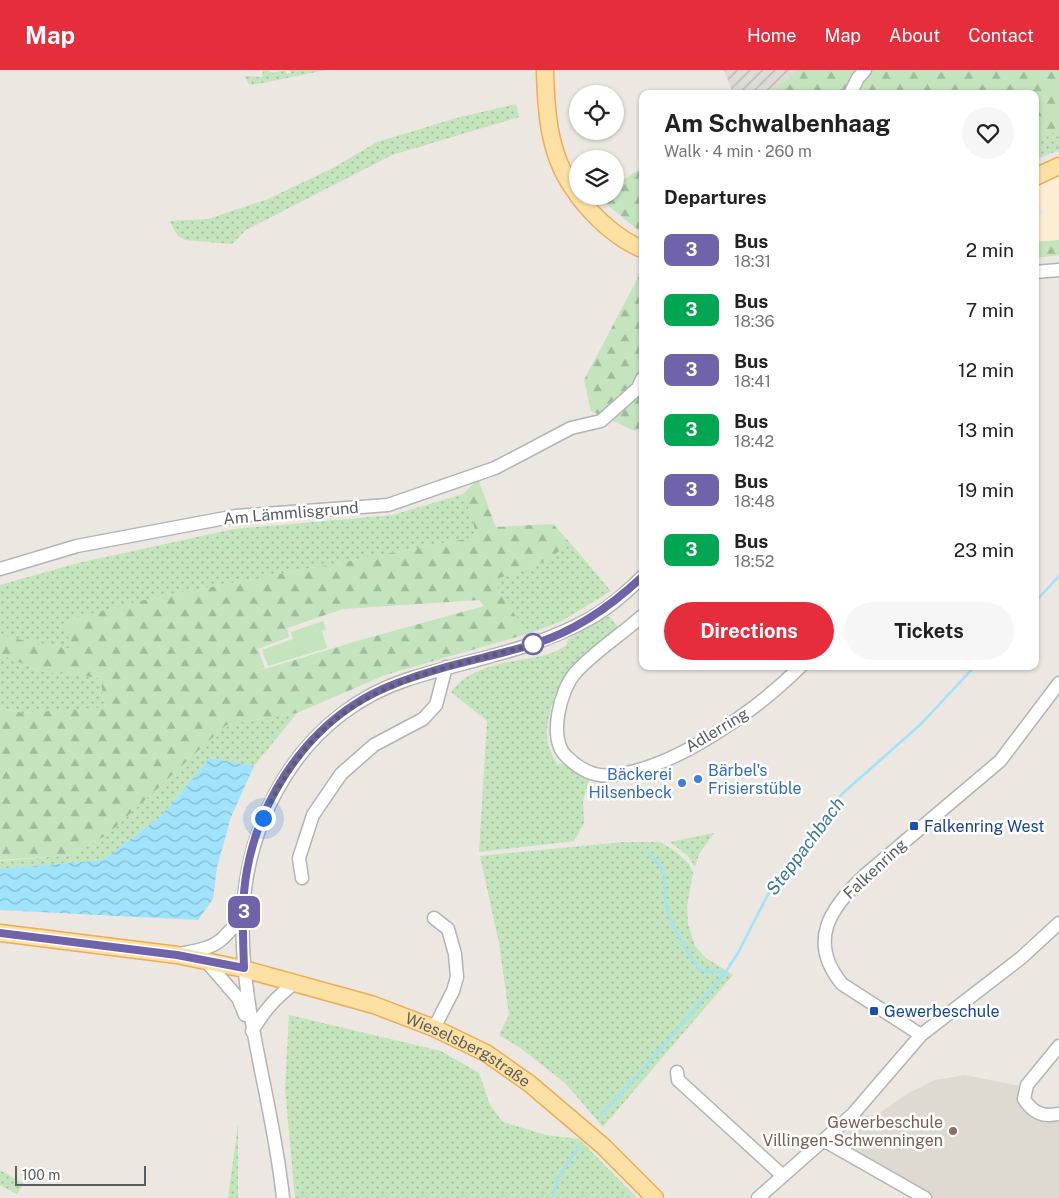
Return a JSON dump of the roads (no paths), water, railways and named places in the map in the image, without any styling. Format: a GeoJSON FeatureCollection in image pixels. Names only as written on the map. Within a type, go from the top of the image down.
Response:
{"type":"FeatureCollection","features":[{"type":"Feature","properties":{"kind":"main road"},"geometry":{"type":"LineString","coordinates":[[545,70],[549,133],[557,157],[569,179]]}},
{"type":"Feature","properties":{"kind":"main road"},"geometry":{"type":"LineString","coordinates":[[1039,174],[1059,166]]}},
{"type":"Feature","properties":{"kind":"main road"},"geometry":{"type":"LineString","coordinates":[[586,205],[611,230],[639,247]]}},
{"type":"Feature","properties":{"kind":"main road","name":"Wieselsbergstraße"},"geometry":{"type":"LineString","coordinates":[[0,933],[177,955],[244,968],[374,1005],[434,1028],[486,1053],[530,1084],[603,1146],[655,1198]]}},
{"type":"Feature","properties":{"kind":"street"},"geometry":{"type":"LineString","coordinates":[[852,90],[858,78],[865,70]]}},
{"type":"Feature","properties":{"kind":"street"},"geometry":{"type":"LineString","coordinates":[[1039,272],[1059,270]]}},
{"type":"Feature","properties":{"kind":"street","name":"Am Lämmlisgrund"},"geometry":{"type":"LineString","coordinates":[[0,569],[77,546],[236,516],[388,505],[495,468],[571,428],[601,421],[639,386]]}},
{"type":"Feature","properties":{"kind":"street"},"geometry":{"type":"LineString","coordinates":[[283,1198],[273,1135],[252,1031],[244,968],[243,920],[247,871],[257,831],[275,792],[306,747],[327,726],[355,704],[401,682],[446,667],[536,644],[589,619],[617,601],[639,580]]}},
{"type":"Feature","properties":{"kind":"street","name":"Adlerring"},"geometry":{"type":"LineString","coordinates":[[639,619],[574,673],[562,698],[556,725],[560,750],[577,767],[593,774],[612,776],[639,769],[677,755],[747,713],[781,686],[797,670]]}},
{"type":"Feature","properties":{"kind":"street"},"geometry":{"type":"LineString","coordinates":[[302,878],[298,858],[314,815],[341,774],[374,745],[423,719],[436,705],[446,667]]}},
{"type":"Feature","properties":{"kind":"street","name":"Falkenring"},"geometry":{"type":"LineString","coordinates":[[921,1035],[842,984],[833,972],[827,959],[824,941],[833,910],[850,889],[865,875],[1000,761],[1059,683]]}},
{"type":"Feature","properties":{"kind":"street"},"geometry":{"type":"LineString","coordinates":[[434,918],[448,929],[455,954],[457,977],[453,992],[434,1028]]}},
{"type":"Feature","properties":{"kind":"street"},"geometry":{"type":"LineString","coordinates":[[177,955],[207,948],[223,939],[230,929],[243,920]]}},
{"type":"Feature","properties":{"kind":"street"},"geometry":{"type":"LineString","coordinates":[[758,1198],[825,1141],[853,1114],[921,1035],[1020,958],[1059,923]]}},
{"type":"Feature","properties":{"kind":"street"},"geometry":{"type":"LineString","coordinates":[[206,961],[238,998],[252,1031]]}},
{"type":"Feature","properties":{"kind":"street"},"geometry":{"type":"LineString","coordinates":[[252,1031],[266,1008],[277,996],[296,982]]}},
{"type":"Feature","properties":{"kind":"street"},"geometry":{"type":"LineString","coordinates":[[1059,1046],[1027,1085],[1024,1099],[1032,1111],[1047,1116],[1059,1114]]}},
{"type":"Feature","properties":{"kind":"street"},"geometry":{"type":"LineString","coordinates":[[678,1072],[678,1080],[783,1176]]}},
{"type":"Feature","properties":{"kind":"street"},"geometry":{"type":"LineString","coordinates":[[825,1141],[925,1198]]}},
{"type":"Feature","properties":{"kind":"water"},"geometry":{"type":"Polygon","coordinates":[[[210,758],[254,766],[231,817],[217,867],[213,899],[198,920],[0,910],[0,869],[103,860],[160,817],[210,758]]]}},
{"type":"Feature","properties":{"kind":"waterway","name":"Steppachbach"},"geometry":{"type":"LineString","coordinates":[[1039,598],[1059,576]]}},
{"type":"Feature","properties":{"kind":"waterway","name":"Steppachbach"},"geometry":{"type":"LineString","coordinates":[[601,1115],[654,1057],[725,973],[738,953],[778,875],[842,794],[921,724],[971,670]]}},
{"type":"Feature","properties":{"kind":"waterway"},"geometry":{"type":"LineString","coordinates":[[648,853],[656,861],[664,875],[667,909],[685,948],[700,970],[724,973]]}},
{"type":"Feature","properties":{"kind":"waterway","name":"Steppachbach"},"geometry":{"type":"LineString","coordinates":[[552,1198],[559,1177],[578,1148]]}},
{"type":"Feature","properties":{"kind":"place","name":"Bärbel's Frisierstüble"},"geometry":{"type":"Point","coordinates":[698,779]}},
{"type":"Feature","properties":{"kind":"place","name":"Bäckerei Hilsenbeck"},"geometry":{"type":"Point","coordinates":[682,783]}},
{"type":"Feature","properties":{"kind":"place","name":"Falkenring West"},"geometry":{"type":"Point","coordinates":[914,826]}},
{"type":"Feature","properties":{"kind":"place","name":"Gewerbeschule"},"geometry":{"type":"Point","coordinates":[874,1011]}},
{"type":"Feature","properties":{"kind":"place","name":"Gewerbeschule Villingen-Schwenningen"},"geometry":{"type":"Point","coordinates":[953,1131]}}]}
